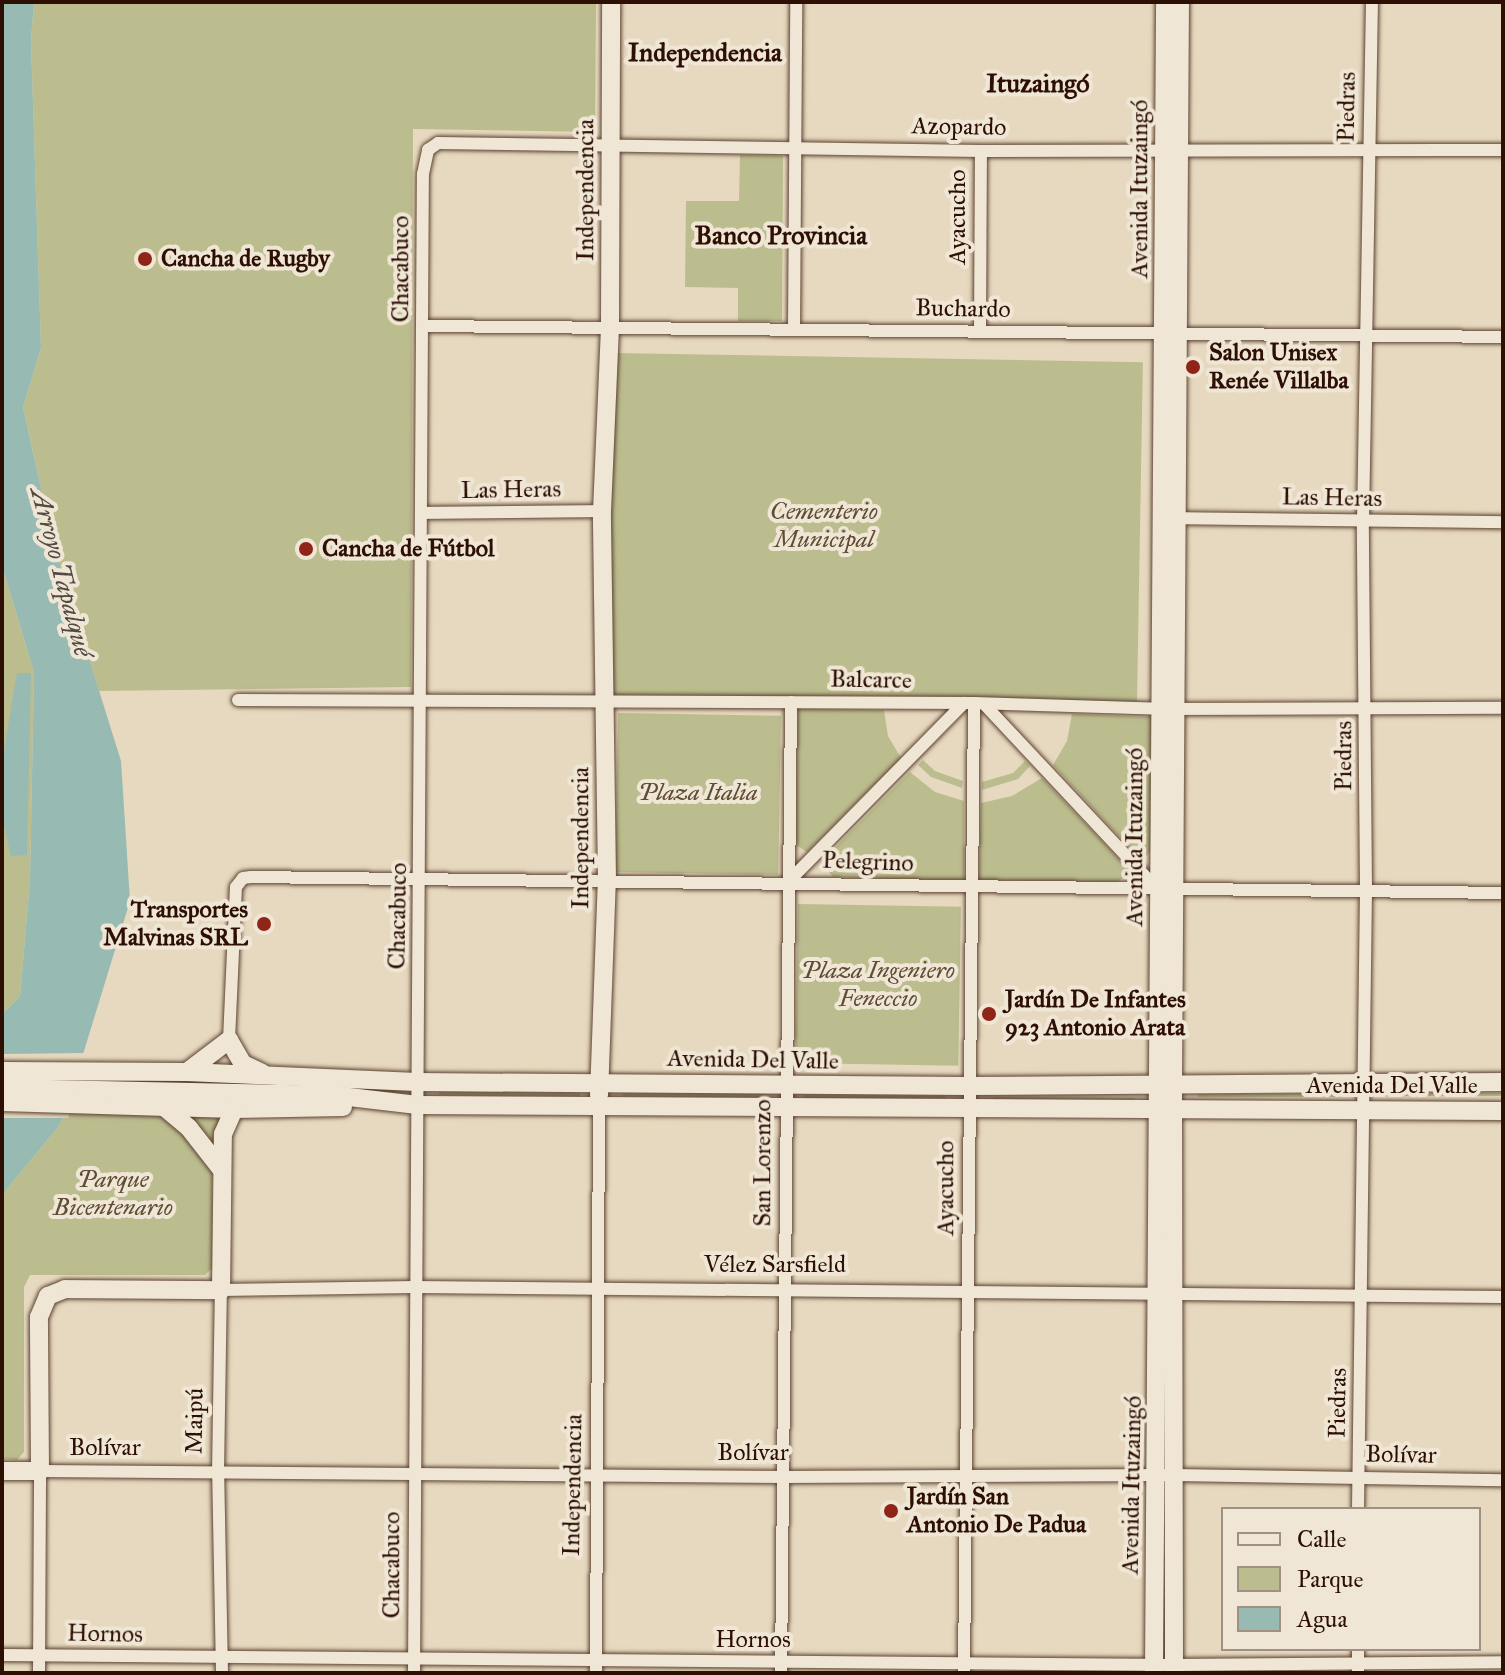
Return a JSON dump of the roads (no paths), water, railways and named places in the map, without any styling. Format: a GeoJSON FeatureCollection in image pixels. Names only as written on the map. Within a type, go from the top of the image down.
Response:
{"type":"FeatureCollection","features":[{"type":"Feature","properties":{"kind":"main road","name":"Independencia"},"geometry":{"type":"LineString","coordinates":[[599,1106],[607,880],[602,511],[610,326],[611,2]]}},
{"type":"Feature","properties":{"kind":"main road","name":"Avenida Ituzaingó"},"geometry":{"type":"LineString","coordinates":[[1154,1669],[1165,1476],[1164,1083],[1171,150],[1165,2]]}},
{"type":"Feature","properties":{"kind":"main road","name":"Avenida Ituzaingó"},"geometry":{"type":"LineString","coordinates":[[1171,150],[1180,2]]}},
{"type":"Feature","properties":{"kind":"main road"},"geometry":{"type":"LineString","coordinates":[[187,1072],[229,1040],[243,1064],[268,1076]]}},
{"type":"Feature","properties":{"kind":"main road","name":"Avenida Del Valle"},"geometry":{"type":"LineString","coordinates":[[2,1071],[92,1088],[163,1106],[234,1109],[417,1105],[1503,1111]]}},
{"type":"Feature","properties":{"kind":"main road","name":"Avenida Del Valle"},"geometry":{"type":"LineString","coordinates":[[2,1102],[187,1072],[417,1082],[785,1085],[1503,1082]]}},
{"type":"Feature","properties":{"kind":"main road","name":"Avenida Del Valle"},"geometry":{"type":"LineString","coordinates":[[2,1088],[332,1095],[417,1105]]}},
{"type":"Feature","properties":{"kind":"main road"},"geometry":{"type":"LineString","coordinates":[[163,1106],[189,1128],[221,1169]]}},
{"type":"Feature","properties":{"kind":"main road","name":"Maipú"},"geometry":{"type":"LineString","coordinates":[[221,1290],[223,1134],[234,1109]]}},
{"type":"Feature","properties":{"kind":"main road","name":"Vélez Sarsfield"},"geometry":{"type":"LineString","coordinates":[[40,1471],[39,1317],[48,1296],[65,1289],[221,1290]]}},
{"type":"Feature","properties":{"kind":"main road","name":"Bolívar"},"geometry":{"type":"LineString","coordinates":[[2,1471],[40,1471]]}},
{"type":"Feature","properties":{"kind":"main road","name":"Avenida Ituzaingó"},"geometry":{"type":"LineString","coordinates":[[1165,1476],[1174,1669]]}},
{"type":"Feature","properties":{"kind":"street"},"geometry":{"type":"LineString","coordinates":[[794,329],[796,2]]}},
{"type":"Feature","properties":{"kind":"street","name":"Piedras"},"geometry":{"type":"LineString","coordinates":[[1358,1507],[1366,890],[1363,521],[1372,2]]}},
{"type":"Feature","properties":{"kind":"street","name":"Azopardo"},"geometry":{"type":"LineString","coordinates":[[425,161],[428,150],[438,143],[797,145],[981,151],[1503,150]]}},
{"type":"Feature","properties":{"kind":"street","name":"Ayacucho"},"geometry":{"type":"LineString","coordinates":[[980,331],[981,151]]}},
{"type":"Feature","properties":{"kind":"street","name":"Chacabuco"},"geometry":{"type":"LineString","coordinates":[[414,1666],[425,161]]}},
{"type":"Feature","properties":{"kind":"street","name":"Buchardo"},"geometry":{"type":"LineString","coordinates":[[424,326],[1503,337]]}},
{"type":"Feature","properties":{"kind":"street","name":"Las Heras"},"geometry":{"type":"LineString","coordinates":[[422,513],[602,511]]}},
{"type":"Feature","properties":{"kind":"street","name":"Las Heras"},"geometry":{"type":"LineString","coordinates":[[1169,518],[1503,522]]}},
{"type":"Feature","properties":{"kind":"street","name":"Balcarce"},"geometry":{"type":"LineString","coordinates":[[238,700],[1503,708]]}},
{"type":"Feature","properties":{"kind":"street","name":"San Lorenzo"},"geometry":{"type":"LineString","coordinates":[[781,1668],[791,702]]}},
{"type":"Feature","properties":{"kind":"street"},"geometry":{"type":"LineString","coordinates":[[789,881],[974,704],[1166,890]]}},
{"type":"Feature","properties":{"kind":"street","name":"Ayacucho"},"geometry":{"type":"LineString","coordinates":[[964,1668],[969,1477],[968,1086],[974,704]]}},
{"type":"Feature","properties":{"kind":"street","name":"Pelegrino"},"geometry":{"type":"LineString","coordinates":[[229,1040],[236,887],[243,878],[251,877],[789,881],[972,888],[1503,893]]}},
{"type":"Feature","properties":{"kind":"street","name":"Independencia"},"geometry":{"type":"LineString","coordinates":[[596,1667],[599,1106]]}},
{"type":"Feature","properties":{"kind":"street","name":"Vélez Sarsfield"},"geometry":{"type":"LineString","coordinates":[[221,1290],[415,1287],[785,1289],[1503,1297]]}},
{"type":"Feature","properties":{"kind":"street","name":"Maipú"},"geometry":{"type":"LineString","coordinates":[[221,1290],[218,1473],[222,1673]]}},
{"type":"Feature","properties":{"kind":"street"},"geometry":{"type":"LineString","coordinates":[[39,1673],[40,1471]]}},
{"type":"Feature","properties":{"kind":"street","name":"Bolívar"},"geometry":{"type":"LineString","coordinates":[[40,1471],[1503,1480]]}},
{"type":"Feature","properties":{"kind":"street","name":"Hornos"},"geometry":{"type":"LineString","coordinates":[[2,1655],[222,1658],[414,1666],[781,1668],[1174,1669],[1358,1661],[1503,1662]]}},
{"type":"Feature","properties":{"kind":"water","name":"Arroyo Tapalqué"},"geometry":{"type":"Polygon","coordinates":[[[2,2],[34,2],[31,41],[41,348],[23,407],[53,543],[121,761],[130,901],[65,1113],[59,1126],[2,1195],[2,1014],[20,996],[30,881],[34,672],[2,566],[2,2]]]}},
{"type":"Feature","properties":{"kind":"water"},"geometry":{"type":"Polygon","coordinates":[[[17,673],[31,673],[27,855],[11,856],[2,817],[2,762],[17,673]]]}},
{"type":"Feature","properties":{"kind":"place","name":"Cancha de Rugby"},"geometry":{"type":"Point","coordinates":[145,259]}},
{"type":"Feature","properties":{"kind":"place","name":"Salon Unisex Renée Villalba"},"geometry":{"type":"Point","coordinates":[1193,367]}},
{"type":"Feature","properties":{"kind":"place","name":"Cancha de Fútbol"},"geometry":{"type":"Point","coordinates":[306,549]}},
{"type":"Feature","properties":{"kind":"place","name":"Transportes Malvinas SRL"},"geometry":{"type":"Point","coordinates":[264,924]}},
{"type":"Feature","properties":{"kind":"place","name":"Jardín De Infantes 923 Antonio Arata"},"geometry":{"type":"Point","coordinates":[989,1014]}},
{"type":"Feature","properties":{"kind":"place","name":"Jardín San Antonio De Padua"},"geometry":{"type":"Point","coordinates":[891,1511]}},
{"type":"Feature","properties":{"kind":"district","name":"Independencia"},"geometry":{"type":"Point","coordinates":[705,53]}},
{"type":"Feature","properties":{"kind":"district","name":"Ituzaingó"},"geometry":{"type":"Point","coordinates":[1038,84]}},
{"type":"Feature","properties":{"kind":"district","name":"Banco Provincia"},"geometry":{"type":"Point","coordinates":[781,236]}},
{"type":"Feature","properties":{"kind":"park label","name":"Cementerio Municipal"},"geometry":{"type":"Point","coordinates":[824,526]}},
{"type":"Feature","properties":{"kind":"park label","name":"Plaza Italia"},"geometry":{"type":"Point","coordinates":[698,793]}},
{"type":"Feature","properties":{"kind":"park label","name":"Plaza Ingeniero Feneccio"},"geometry":{"type":"Point","coordinates":[878,985]}},
{"type":"Feature","properties":{"kind":"park label","name":"Parque Bicentenario"},"geometry":{"type":"Point","coordinates":[113,1194]}}]}
